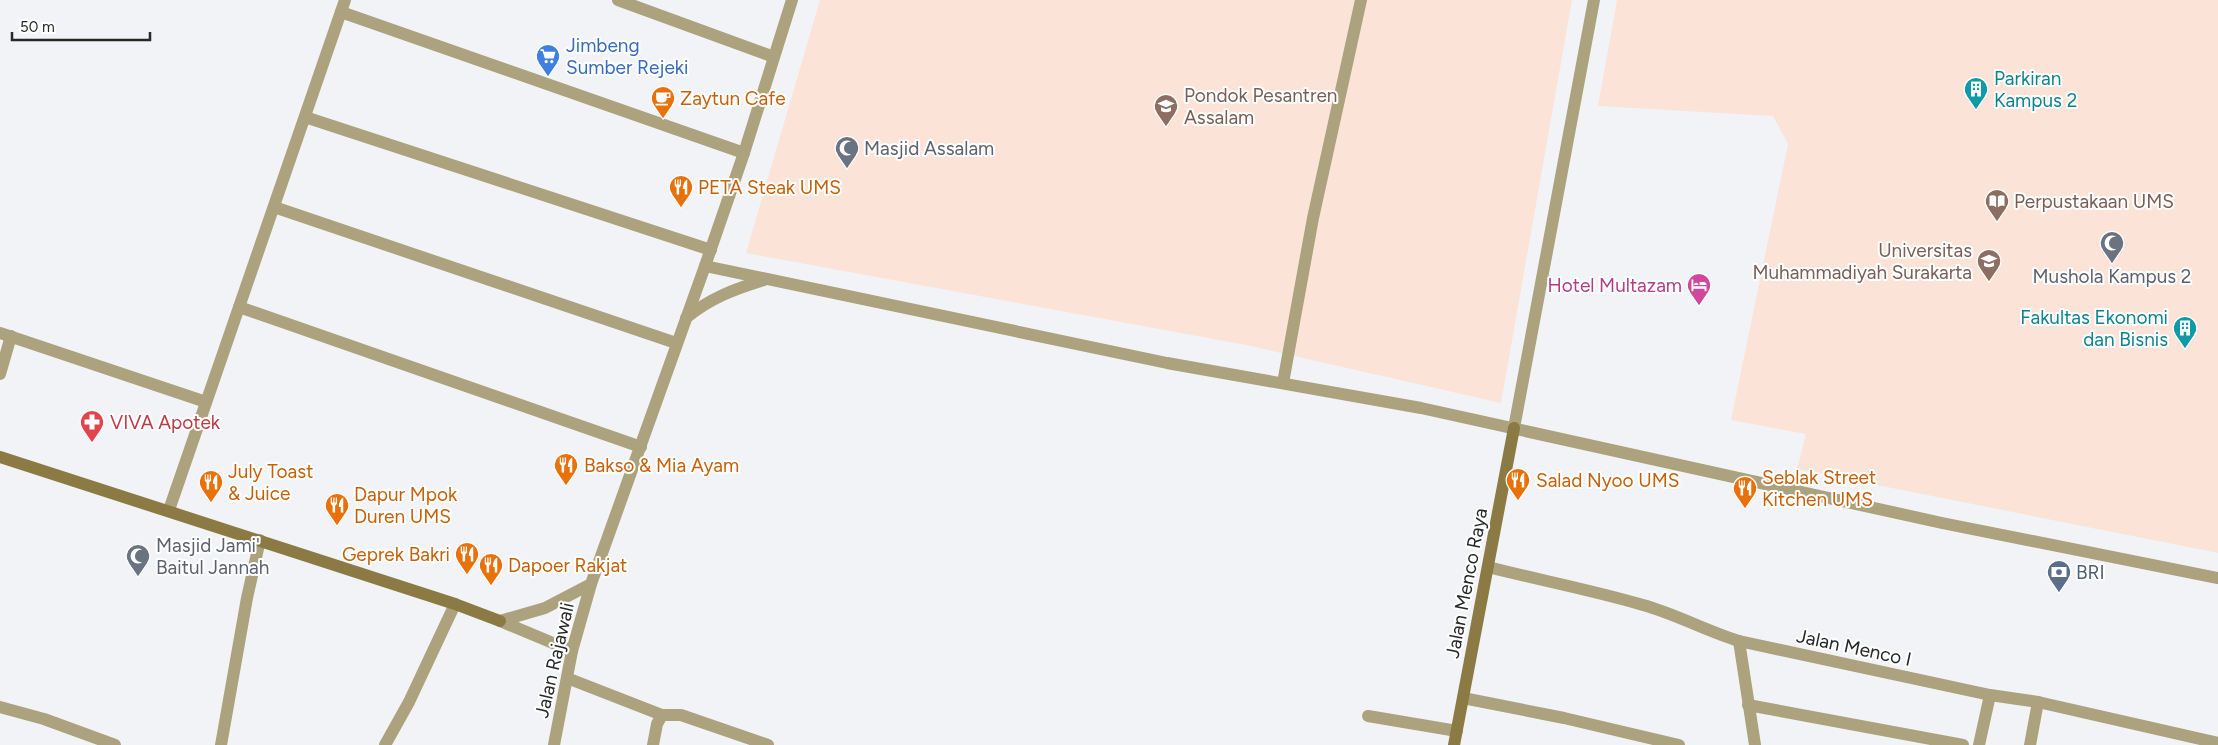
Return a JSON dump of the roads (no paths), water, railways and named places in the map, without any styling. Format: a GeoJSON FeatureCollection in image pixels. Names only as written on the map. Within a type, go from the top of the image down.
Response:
{"type":"FeatureCollection","features":[{"type":"Feature","properties":{"kind":"main road","name":"Jalan Menco Raya"},"geometry":{"type":"LineString","coordinates":[[1454,745],[1514,428]]}},
{"type":"Feature","properties":{"kind":"main road"},"geometry":{"type":"LineString","coordinates":[[0,457],[456,604],[500,621]]}},
{"type":"Feature","properties":{"kind":"street"},"geometry":{"type":"LineString","coordinates":[[618,0],[774,57]]}},
{"type":"Feature","properties":{"kind":"street","name":"Jalan Rajawali"},"geometry":{"type":"LineString","coordinates":[[554,745],[572,651],[591,584],[711,250],[792,0]]}},
{"type":"Feature","properties":{"kind":"street"},"geometry":{"type":"LineString","coordinates":[[1282,383],[1313,218],[1361,0]]}},
{"type":"Feature","properties":{"kind":"street"},"geometry":{"type":"LineString","coordinates":[[1514,428],[1594,0]]}},
{"type":"Feature","properties":{"kind":"street"},"geometry":{"type":"LineString","coordinates":[[169,510],[343,6],[744,153]]}},
{"type":"Feature","properties":{"kind":"street"},"geometry":{"type":"LineString","coordinates":[[305,117],[711,250]]}},
{"type":"Feature","properties":{"kind":"street"},"geometry":{"type":"LineString","coordinates":[[274,207],[676,343]]}},
{"type":"Feature","properties":{"kind":"street"},"geometry":{"type":"LineString","coordinates":[[705,266],[1167,363],[1282,383],[1514,428],[1942,523],[2218,578]]}},
{"type":"Feature","properties":{"kind":"street"},"geometry":{"type":"LineString","coordinates":[[685,319],[710,300],[732,290],[767,279]]}},
{"type":"Feature","properties":{"kind":"street"},"geometry":{"type":"LineString","coordinates":[[239,307],[641,447]]}},
{"type":"Feature","properties":{"kind":"street"},"geometry":{"type":"LineString","coordinates":[[0,374],[6,335],[206,402]]}},
{"type":"Feature","properties":{"kind":"street"},"geometry":{"type":"LineString","coordinates":[[221,745],[247,598],[260,540]]}},
{"type":"Feature","properties":{"kind":"street","name":"Jalan Menco I"},"geometry":{"type":"LineString","coordinates":[[1488,567],[1644,605],[1685,619],[1708,632],[1739,641],[1990,695],[2038,702],[2218,743]]}},
{"type":"Feature","properties":{"kind":"street"},"geometry":{"type":"LineString","coordinates":[[500,621],[546,608],[591,584]]}},
{"type":"Feature","properties":{"kind":"street"},"geometry":{"type":"LineString","coordinates":[[385,745],[409,702],[456,604]]}},
{"type":"Feature","properties":{"kind":"street"},"geometry":{"type":"LineString","coordinates":[[500,621],[572,651]]}},
{"type":"Feature","properties":{"kind":"street"},"geometry":{"type":"LineString","coordinates":[[1739,641],[1755,745]]}},
{"type":"Feature","properties":{"kind":"street"},"geometry":{"type":"LineString","coordinates":[[567,678],[662,715],[681,715],[768,745]]}},
{"type":"Feature","properties":{"kind":"street"},"geometry":{"type":"LineString","coordinates":[[1979,745],[1990,695]]}},
{"type":"Feature","properties":{"kind":"street"},"geometry":{"type":"LineString","coordinates":[[1463,698],[1564,718],[1679,745]]}},
{"type":"Feature","properties":{"kind":"street"},"geometry":{"type":"LineString","coordinates":[[2030,745],[2038,702]]}},
{"type":"Feature","properties":{"kind":"street"},"geometry":{"type":"LineString","coordinates":[[1748,705],[1963,745]]}},
{"type":"Feature","properties":{"kind":"street"},"geometry":{"type":"LineString","coordinates":[[0,707],[44,719],[111,744]]}},
{"type":"Feature","properties":{"kind":"street"},"geometry":{"type":"LineString","coordinates":[[653,745],[657,724],[662,715]]}},
{"type":"Feature","properties":{"kind":"street"},"geometry":{"type":"LineString","coordinates":[[1368,716],[1456,730]]}},
{"type":"Feature","properties":{"kind":"place","name":"Jimbeng Sumber Rejeki"},"geometry":{"type":"Point","coordinates":[548,77]}},
{"type":"Feature","properties":{"kind":"place","name":"Parkiran Kampus 2"},"geometry":{"type":"Point","coordinates":[1976,110]}},
{"type":"Feature","properties":{"kind":"place","name":"Zaytun Cafe"},"geometry":{"type":"Point","coordinates":[663,119]}},
{"type":"Feature","properties":{"kind":"place","name":"Pondok Pesantren Assalam"},"geometry":{"type":"Point","coordinates":[1166,127]}},
{"type":"Feature","properties":{"kind":"place","name":"Masjid Assalam"},"geometry":{"type":"Point","coordinates":[847,169]}},
{"type":"Feature","properties":{"kind":"place","name":"PETA Steak UMS"},"geometry":{"type":"Point","coordinates":[681,208]}},
{"type":"Feature","properties":{"kind":"place","name":"Perpustakaan UMS"},"geometry":{"type":"Point","coordinates":[1997,222]}},
{"type":"Feature","properties":{"kind":"place","name":"Mushola Kampus 2"},"geometry":{"type":"Point","coordinates":[2112,264]}},
{"type":"Feature","properties":{"kind":"place","name":"Universitas Muhammadiyah Surakarta"},"geometry":{"type":"Point","coordinates":[1989,282]}},
{"type":"Feature","properties":{"kind":"place","name":"Hotel Multazam"},"geometry":{"type":"Point","coordinates":[1699,306]}},
{"type":"Feature","properties":{"kind":"place","name":"Fakultas Ekonomi dan Bisnis"},"geometry":{"type":"Point","coordinates":[2185,349]}},
{"type":"Feature","properties":{"kind":"place","name":"VIVA Apotek"},"geometry":{"type":"Point","coordinates":[92,443]}},
{"type":"Feature","properties":{"kind":"place","name":"Bakso & Mia Ayam"},"geometry":{"type":"Point","coordinates":[566,486]}},
{"type":"Feature","properties":{"kind":"place","name":"Salad Nyoo UMS"},"geometry":{"type":"Point","coordinates":[1518,501]}},
{"type":"Feature","properties":{"kind":"place","name":"July Toast & Juice"},"geometry":{"type":"Point","coordinates":[211,503]}},
{"type":"Feature","properties":{"kind":"place","name":"Seblak Street Kitchen UMS"},"geometry":{"type":"Point","coordinates":[1745,509]}},
{"type":"Feature","properties":{"kind":"place","name":"Dapur Mpok Duren UMS"},"geometry":{"type":"Point","coordinates":[337,526]}},
{"type":"Feature","properties":{"kind":"place","name":"Geprek Bakri"},"geometry":{"type":"Point","coordinates":[467,575]}},
{"type":"Feature","properties":{"kind":"place","name":"Masjid Jami' Baitul Jannah"},"geometry":{"type":"Point","coordinates":[138,577]}},
{"type":"Feature","properties":{"kind":"place","name":"Dapoer Rakjat"},"geometry":{"type":"Point","coordinates":[491,586]}},
{"type":"Feature","properties":{"kind":"place","name":"BRI"},"geometry":{"type":"Point","coordinates":[2059,593]}}]}
